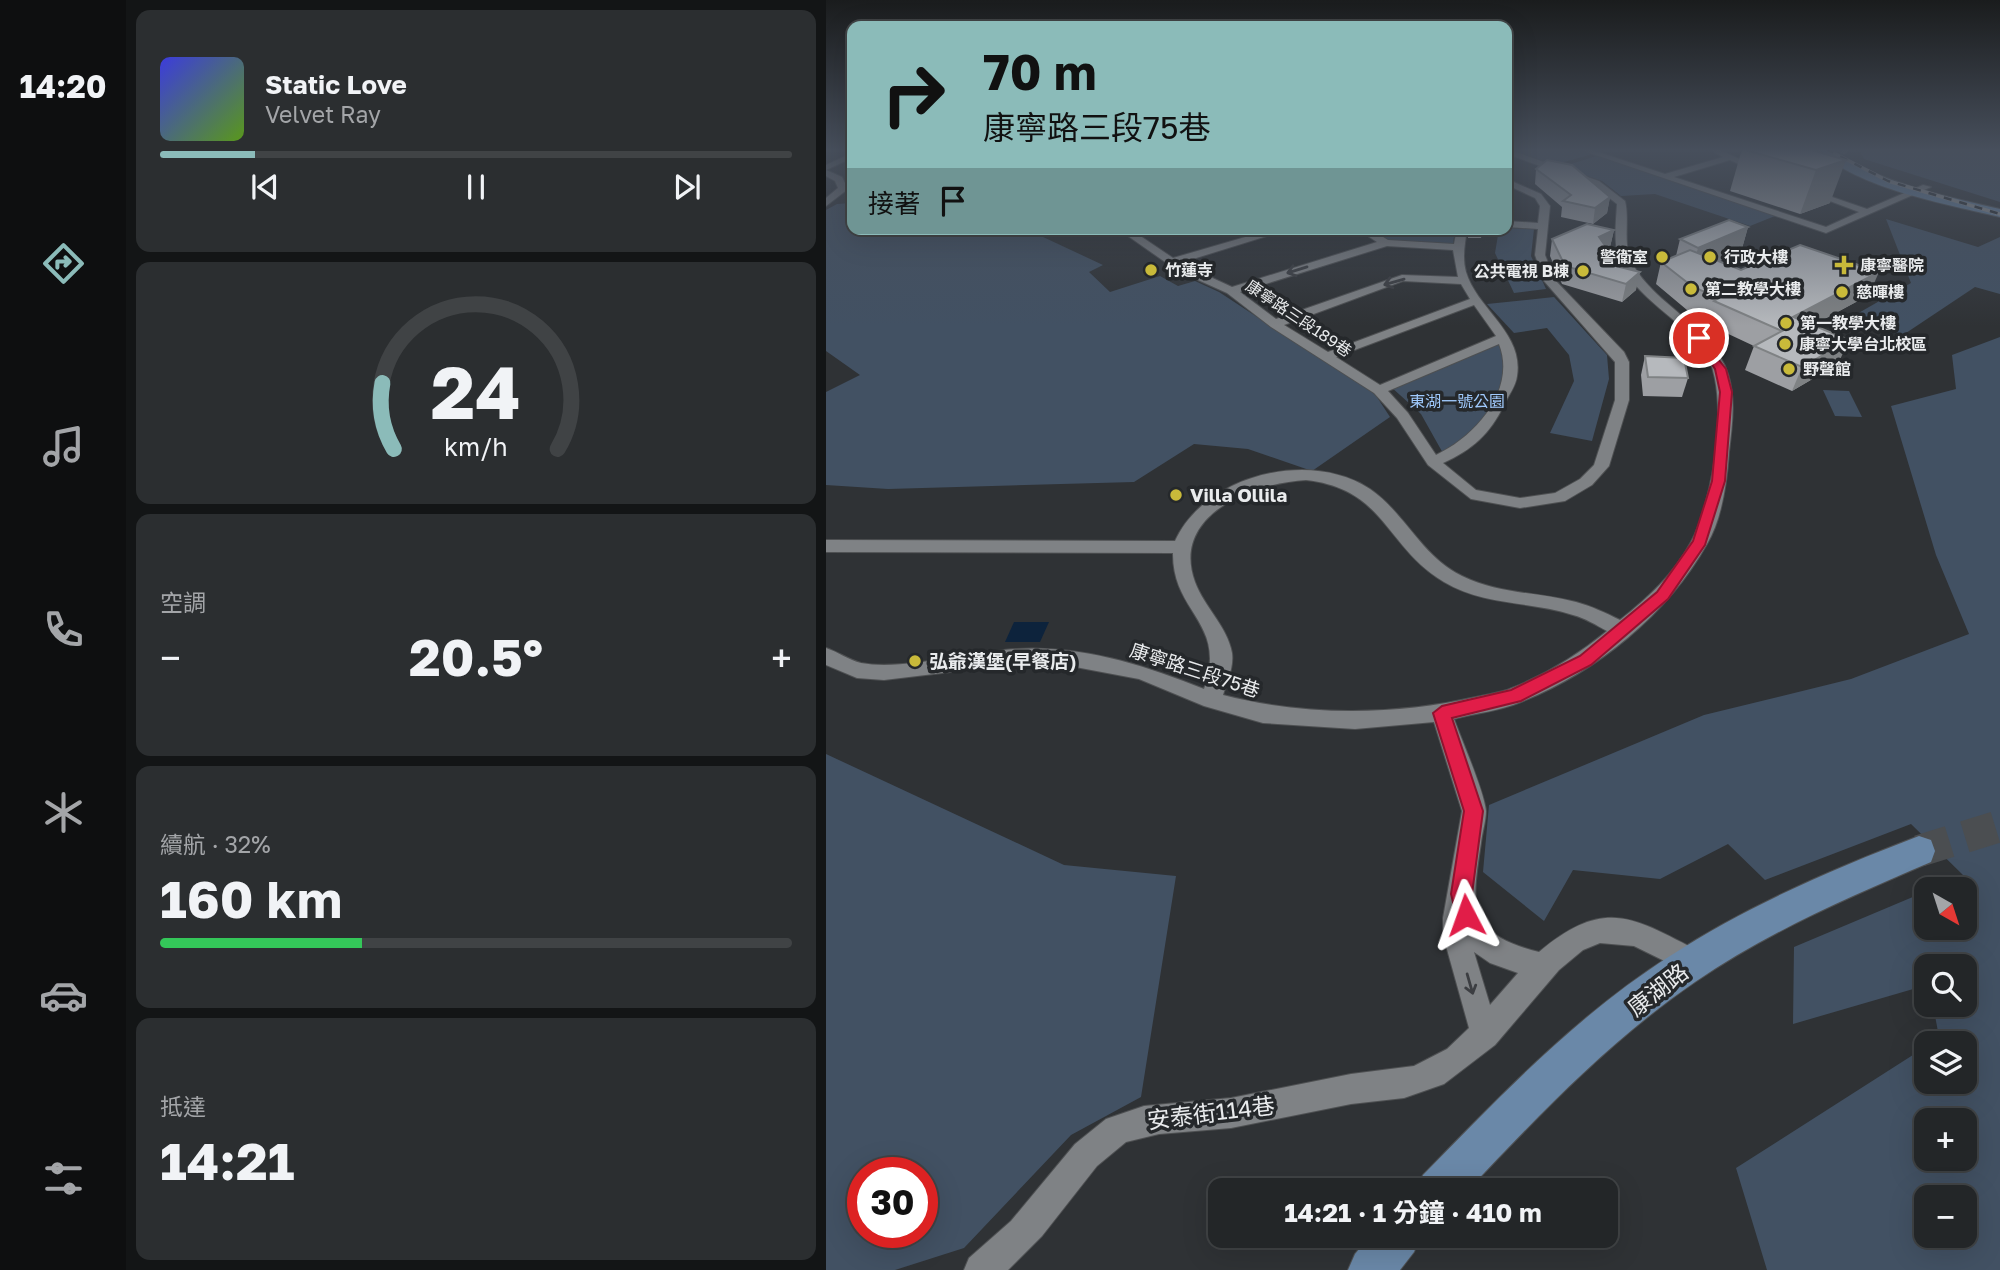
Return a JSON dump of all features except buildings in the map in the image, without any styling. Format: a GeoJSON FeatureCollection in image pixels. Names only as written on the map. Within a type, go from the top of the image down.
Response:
{"type":"FeatureCollection","features":[{"type":"Feature","properties":{"kind":"street","name":"康寧路三段189巷"},"geometry":{"type":"LineString","coordinates":[[1137,235],[1172,262],[1231,291],[1275,324],[1379,390],[1403,416],[1433,462],[1471,494],[1520,503],[1559,497],[1586,482],[1601,466],[1622,400],[1622,362],[1611,344],[1549,281],[1539,255],[1545,208]]}},
{"type":"Feature","properties":{"kind":"street","name":"康寧路三段75巷"},"geometry":{"type":"LineString","coordinates":[[826,656],[857,670],[884,672],[1017,656],[1070,658],[1142,672],[1211,700],[1263,714],[1355,720],[1442,713],[1515,696],[1585,660],[1662,596],[1700,542],[1719,481],[1726,392],[1721,369],[1709,349],[1637,278],[1625,261],[1621,233],[1622,208]]}},
{"type":"Feature","properties":{"kind":"street"},"geometry":{"type":"LineString","coordinates":[[1762,208],[1826,230],[1875,208]]}},
{"type":"Feature","properties":{"kind":"street"},"geometry":{"type":"LineString","coordinates":[[1857,208],[1866,212]]}},
{"type":"Feature","properties":{"kind":"street"},"geometry":{"type":"LineString","coordinates":[[1512,224],[1542,226]]}},
{"type":"Feature","properties":{"kind":"street"},"geometry":{"type":"LineString","coordinates":[[1172,262],[1264,235]]}},
{"type":"Feature","properties":{"kind":"street"},"geometry":{"type":"LineString","coordinates":[[1372,235],[1386,243]]}},
{"type":"Feature","properties":{"kind":"street"},"geometry":{"type":"LineString","coordinates":[[1433,462],[1473,442],[1486,429],[1511,376],[1508,344],[1462,281],[1456,247],[1460,235]]}},
{"type":"Feature","properties":{"kind":"street"},"geometry":{"type":"LineString","coordinates":[[1231,291],[1386,243],[1456,247]]}},
{"type":"Feature","properties":{"kind":"street"},"geometry":{"type":"LineString","coordinates":[[1275,324],[1402,278],[1462,281]]}},
{"type":"Feature","properties":{"kind":"street"},"geometry":{"type":"LineString","coordinates":[[1328,356],[1475,301]]}},
{"type":"Feature","properties":{"kind":"street"},"geometry":{"type":"LineString","coordinates":[[1379,390],[1503,338]]}},
{"type":"Feature","properties":{"kind":"street"},"geometry":{"type":"LineString","coordinates":[[1211,700],[1223,658],[1216,630],[1198,610],[1184,582],[1182,547],[1202,515],[1238,489],[1283,477],[1332,480],[1357,489],[1376,501],[1409,544],[1452,579],[1505,597],[1577,609],[1623,630]]}},
{"type":"Feature","properties":{"kind":"street"},"geometry":{"type":"LineString","coordinates":[[826,546],[1182,547]]}},
{"type":"Feature","properties":{"kind":"street"},"geometry":{"type":"LineString","coordinates":[[1442,713],[1474,811],[1456,918],[1456,936],[1485,1035]]}},
{"type":"Feature","properties":{"kind":"street","name":"康湖路"},"geometry":{"type":"LineString","coordinates":[[1450,1178],[1570,1060],[1693,962],[1798,902],[1920,850]]}},
{"type":"Feature","properties":{"kind":"street"},"geometry":{"type":"LineString","coordinates":[[1462,894],[1469,925],[1479,943],[1505,956],[1543,966]]}},
{"type":"Feature","properties":{"kind":"street","name":"安泰街114巷"},"geometry":{"type":"LineString","coordinates":[[981,1270],[1022,1232],[1081,1159],[1115,1131],[1136,1123],[1231,1113],[1350,1090],[1408,1082],[1433,1075],[1454,1063],[1485,1035],[1543,966],[1590,932],[1607,928],[1641,936],[1693,962]]}},
{"type":"Feature","properties":{"kind":"street"},"geometry":{"type":"LineString","coordinates":[[1371,1270],[1388,1248]]}},
{"type":"Feature","properties":{"kind":"green space"},"geometry":{"type":"Polygon","coordinates":[[[847,208],[847,235],[1039,235],[1103,265],[1089,272],[1110,292],[1160,276],[1178,286],[1195,281],[1219,292],[1375,394],[1390,417],[1312,471],[1248,449],[1194,444],[1134,482],[888,489],[826,485],[826,392],[860,375],[826,351],[826,210],[847,208]]]}},
{"type":"Feature","properties":{"kind":"green space"},"geometry":{"type":"Polygon","coordinates":[[[1697,208],[1753,208],[1775,216],[1750,226],[1697,208]]]}},
{"type":"Feature","properties":{"kind":"green space"},"geometry":{"type":"Polygon","coordinates":[[[1886,219],[1978,247],[2000,237],[2000,294],[1975,287],[1903,335],[1841,323],[1911,283],[1886,219]]]}},
{"type":"Feature","properties":{"kind":"green space"},"geometry":{"type":"Polygon","coordinates":[[[1512,228],[1534,229],[1531,256],[1546,289],[1514,293],[1495,253],[1498,235],[1512,235],[1512,228]]]}},
{"type":"Feature","properties":{"kind":"green space"},"geometry":{"type":"Polygon","coordinates":[[[1378,235],[1454,235],[1453,245],[1388,241],[1378,235]]]}},
{"type":"Feature","properties":{"kind":"green space"},"geometry":{"type":"Polygon","coordinates":[[[1554,297],[1607,355],[1609,379],[1592,441],[1550,433],[1574,381],[1569,355],[1547,328],[1514,333],[1487,304],[1554,297]]]}},
{"type":"Feature","properties":{"kind":"green space"},"geometry":{"type":"Polygon","coordinates":[[[2000,337],[2000,1270],[1767,1270],[1736,1168],[1914,1054],[1914,1094],[1977,1094],[1977,1031],[1938,1031],[1935,1017],[1977,1017],[1977,954],[1914,954],[1914,989],[1793,1024],[1794,947],[1914,896],[1914,940],[1978,940],[1978,877],[1958,877],[1963,875],[1911,824],[1765,880],[1728,844],[1660,879],[1573,870],[1544,921],[1483,872],[1489,805],[1704,715],[1851,679],[1969,634],[1936,555],[1891,406],[1956,389],[1952,355],[2000,337]]]}},
{"type":"Feature","properties":{"kind":"green space","name":"東湖一號公園"},"geometry":{"type":"Polygon","coordinates":[[[1492,344],[1504,345],[1513,364],[1498,407],[1444,455],[1421,414],[1390,386],[1492,344]]]}},
{"type":"Feature","properties":{"kind":"green space"},"geometry":{"type":"Polygon","coordinates":[[[1823,390],[1849,391],[1862,417],[1835,416],[1823,390]]]}},
{"type":"Feature","properties":{"kind":"green space"},"geometry":{"type":"Polygon","coordinates":[[[826,754],[1064,865],[1176,876],[1141,1097],[1071,1135],[964,1248],[895,1270],[826,1270],[826,754]]]}},
{"type":"Feature","properties":{"kind":"shaded area"},"geometry":{"type":"Polygon","coordinates":[[[1014,622],[1049,622],[1040,642],[1005,642],[1014,622]]]}},
{"type":"Feature","properties":{"kind":"tunnel"},"geometry":{"type":"LineString","coordinates":[[1919,851],[2000,826]]}},
{"type":"Feature","properties":{"kind":"railway"},"geometry":{"type":"LineString","coordinates":[[1981,208],[2000,214]]}},
{"type":"Feature","properties":{"kind":"place","name":"警衛室"},"geometry":{"type":"Point","coordinates":[1662,257]}},
{"type":"Feature","properties":{"kind":"place","name":"行政大樓"},"geometry":{"type":"Point","coordinates":[1710,257]}},
{"type":"Feature","properties":{"kind":"place","name":"康寧醫院"},"geometry":{"type":"Point","coordinates":[1844,265]}},
{"type":"Feature","properties":{"kind":"place","name":"竹蓮寺"},"geometry":{"type":"Point","coordinates":[1151,270]}},
{"type":"Feature","properties":{"kind":"place","name":"公共電視 B棟"},"geometry":{"type":"Point","coordinates":[1583,271]}},
{"type":"Feature","properties":{"kind":"place","name":"第二教學大樓"},"geometry":{"type":"Point","coordinates":[1691,289]}},
{"type":"Feature","properties":{"kind":"place","name":"慈暉樓"},"geometry":{"type":"Point","coordinates":[1842,292]}},
{"type":"Feature","properties":{"kind":"place","name":"第一教學大樓"},"geometry":{"type":"Point","coordinates":[1786,323]}},
{"type":"Feature","properties":{"kind":"place","name":"康寧大學台北校區"},"geometry":{"type":"Point","coordinates":[1785,344]}},
{"type":"Feature","properties":{"kind":"place","name":"野聲館"},"geometry":{"type":"Point","coordinates":[1789,369]}},
{"type":"Feature","properties":{"kind":"place","name":"Villa Ollila"},"geometry":{"type":"Point","coordinates":[1176,495]}},
{"type":"Feature","properties":{"kind":"place","name":"弘爺漢堡(早餐店)"},"geometry":{"type":"Point","coordinates":[915,661]}},
{"type":"Feature","properties":{"kind":"route"},"geometry":{"type":"LineString","coordinates":[[1466,915],[1462,894],[1474,811],[1442,713],[1515,696],[1585,660],[1662,596],[1700,542],[1719,481],[1726,392],[1721,369],[1699,338]]}}]}
